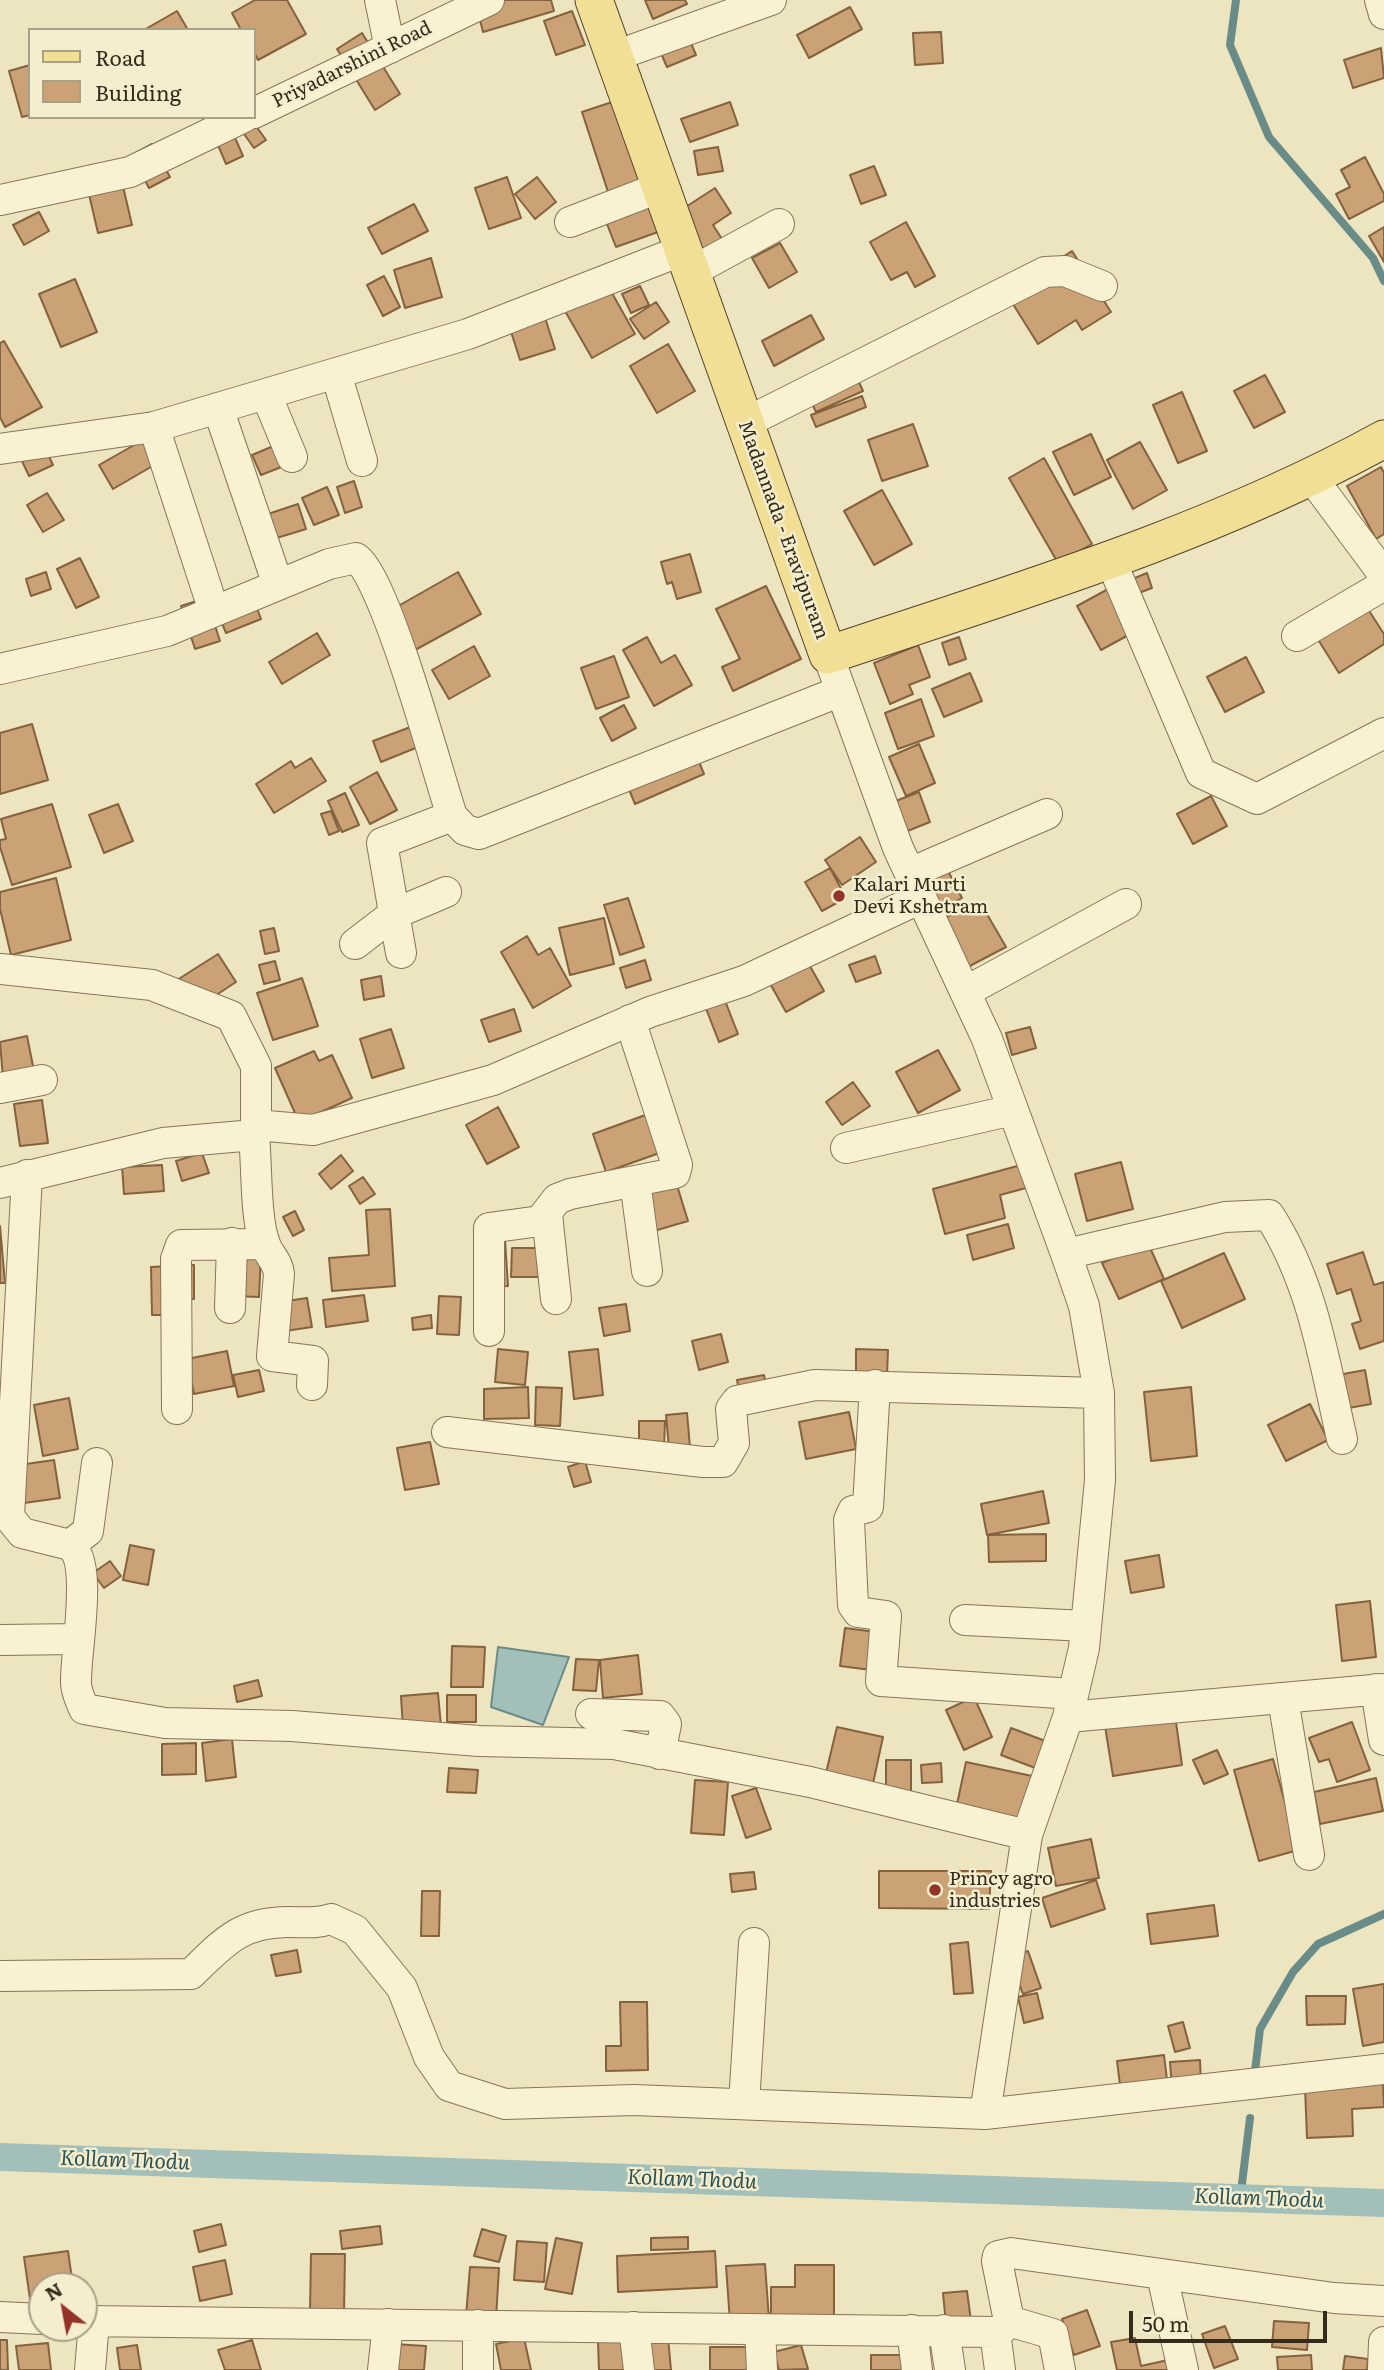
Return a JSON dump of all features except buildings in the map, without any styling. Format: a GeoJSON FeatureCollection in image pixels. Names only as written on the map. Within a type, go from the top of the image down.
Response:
{"type":"FeatureCollection","features":[{"type":"Feature","properties":{"kind":"main road","name":"Madannada - Eravipuram"},"geometry":{"type":"LineString","coordinates":[[594,0],[828,655],[1111,561],[1312,478],[1384,439]]}},
{"type":"Feature","properties":{"kind":"street"},"geometry":{"type":"LineString","coordinates":[[380,0],[390,48]]}},
{"type":"Feature","properties":{"kind":"street","name":"Priyadarshini Road"},"geometry":{"type":"LineString","coordinates":[[256,112],[489,0]]}},
{"type":"Feature","properties":{"kind":"street"},"geometry":{"type":"LineString","coordinates":[[615,57],[771,0]]}},
{"type":"Feature","properties":{"kind":"street"},"geometry":{"type":"LineString","coordinates":[[1380,0],[1384,14]]}},
{"type":"Feature","properties":{"kind":"street"},"geometry":{"type":"LineString","coordinates":[[0,200],[130,172],[240,119]]}},
{"type":"Feature","properties":{"kind":"street"},"geometry":{"type":"LineString","coordinates":[[570,222],[661,187]]}},
{"type":"Feature","properties":{"kind":"street"},"geometry":{"type":"LineString","coordinates":[[0,449],[154,427],[468,334],[687,261],[779,224]]}},
{"type":"Feature","properties":{"kind":"street"},"geometry":{"type":"LineString","coordinates":[[745,423],[1045,272],[1066,271],[1102,286]]}},
{"type":"Feature","properties":{"kind":"street"},"geometry":{"type":"LineString","coordinates":[[336,373],[362,461]]}},
{"type":"Feature","properties":{"kind":"street"},"geometry":{"type":"LineString","coordinates":[[266,394],[292,457]]}},
{"type":"Feature","properties":{"kind":"street"},"geometry":{"type":"LineString","coordinates":[[218,408],[278,585]]}},
{"type":"Feature","properties":{"kind":"street"},"geometry":{"type":"LineString","coordinates":[[154,427],[214,611]]}},
{"type":"Feature","properties":{"kind":"street"},"geometry":{"type":"LineString","coordinates":[[1312,478],[1384,575]]}},
{"type":"Feature","properties":{"kind":"street"},"geometry":{"type":"LineString","coordinates":[[0,669],[167,631],[347,558],[356,558],[365,564],[388,614],[452,816],[465,830],[479,834],[841,691]]}},
{"type":"Feature","properties":{"kind":"street"},"geometry":{"type":"LineString","coordinates":[[1111,561],[1201,773],[1257,799],[1384,733]]}},
{"type":"Feature","properties":{"kind":"street"},"geometry":{"type":"LineString","coordinates":[[1297,636],[1384,585]]}},
{"type":"Feature","properties":{"kind":"street"},"geometry":{"type":"LineString","coordinates":[[828,655],[916,885],[987,1039],[1066,1254],[1084,1306],[1099,1393],[1100,1480],[1086,1626],[1071,1706],[1027,1835],[985,2114]]}},
{"type":"Feature","properties":{"kind":"street"},"geometry":{"type":"LineString","coordinates":[[1027,1835],[810,1782],[614,1744],[479,1741],[292,1726],[165,1723],[85,1709],[76,1686],[83,1575],[77,1550],[70,1545],[22,1533],[9,1517],[14,1179],[163,1143],[255,1130],[313,1130],[493,1080],[630,1020],[744,981],[1047,814]]}},
{"type":"Feature","properties":{"kind":"street"},"geometry":{"type":"LineString","coordinates":[[401,953],[382,844],[452,816]]}},
{"type":"Feature","properties":{"kind":"street"},"geometry":{"type":"LineString","coordinates":[[355,944],[394,914],[446,892]]}},
{"type":"Feature","properties":{"kind":"street"},"geometry":{"type":"LineString","coordinates":[[965,992],[1126,904]]}},
{"type":"Feature","properties":{"kind":"street"},"geometry":{"type":"LineString","coordinates":[[0,969],[152,985],[231,1016],[256,1066],[255,1130],[265,1244],[278,1264],[279,1273],[272,1356],[313,1361],[312,1385]]}},
{"type":"Feature","properties":{"kind":"street"},"geometry":{"type":"LineString","coordinates":[[489,1331],[489,1228],[540,1221],[557,1199],[675,1173],[677,1165],[630,1020]]}},
{"type":"Feature","properties":{"kind":"street"},"geometry":{"type":"LineString","coordinates":[[0,1088],[41,1080]]}},
{"type":"Feature","properties":{"kind":"street"},"geometry":{"type":"LineString","coordinates":[[846,1148],[1013,1110]]}},
{"type":"Feature","properties":{"kind":"street"},"geometry":{"type":"LineString","coordinates":[[635,1181],[648,1272]]}},
{"type":"Feature","properties":{"kind":"street"},"geometry":{"type":"LineString","coordinates":[[547,1214],[556,1299]]}},
{"type":"Feature","properties":{"kind":"street"},"geometry":{"type":"LineString","coordinates":[[1066,1254],[1225,1217],[1269,1215],[1291,1248],[1309,1295],[1342,1439]]}},
{"type":"Feature","properties":{"kind":"street"},"geometry":{"type":"LineString","coordinates":[[230,1308],[232,1243]]}},
{"type":"Feature","properties":{"kind":"street"},"geometry":{"type":"LineString","coordinates":[[177,1409],[176,1259],[181,1245],[265,1244]]}},
{"type":"Feature","properties":{"kind":"street"},"geometry":{"type":"LineString","coordinates":[[447,1432],[703,1462],[723,1462],[734,1443],[731,1409],[737,1401],[816,1385],[1099,1393]]}},
{"type":"Feature","properties":{"kind":"street"},"geometry":{"type":"LineString","coordinates":[[875,1385],[869,1507],[853,1511],[849,1520],[853,1605],[858,1612],[886,1616],[881,1681],[1071,1706],[1283,1699],[1380,1689],[1384,1740]]}},
{"type":"Feature","properties":{"kind":"street"},"geometry":{"type":"LineString","coordinates":[[70,1545],[88,1531],[97,1462]]}},
{"type":"Feature","properties":{"kind":"street"},"geometry":{"type":"LineString","coordinates":[[965,1620],[1086,1626]]}},
{"type":"Feature","properties":{"kind":"street"},"geometry":{"type":"LineString","coordinates":[[0,1640],[78,1640]]}},
{"type":"Feature","properties":{"kind":"street"},"geometry":{"type":"LineString","coordinates":[[1283,1699],[1310,1855]]}},
{"type":"Feature","properties":{"kind":"street"},"geometry":{"type":"LineString","coordinates":[[591,1714],[660,1716],[666,1724],[660,1754]]}},
{"type":"Feature","properties":{"kind":"street"},"geometry":{"type":"LineString","coordinates":[[0,1976],[76,1978],[191,1974],[231,1936],[256,1924],[313,1924],[331,1919],[355,1930],[401,1988],[429,2057],[449,2087],[505,2104],[634,2100],[985,2114],[1384,2069]]}},
{"type":"Feature","properties":{"kind":"street"},"geometry":{"type":"LineString","coordinates":[[744,2105],[754,1943]]}},
{"type":"Feature","properties":{"kind":"street"},"geometry":{"type":"LineString","coordinates":[[1000,2370],[1002,2327],[998,2256],[1011,2253],[1162,2276],[1334,2298],[1384,2301]]}},
{"type":"Feature","properties":{"kind":"street"},"geometry":{"type":"LineString","coordinates":[[1162,2276],[1183,2370]]}},
{"type":"Feature","properties":{"kind":"street"},"geometry":{"type":"LineString","coordinates":[[0,2317],[28,2318]]}},
{"type":"Feature","properties":{"kind":"street"},"geometry":{"type":"LineString","coordinates":[[98,2321],[760,2330],[944,2330],[1002,2327],[1053,2334],[1060,2370]]}},
{"type":"Feature","properties":{"kind":"street"},"geometry":{"type":"LineString","coordinates":[[383,2370],[388,2324]]}},
{"type":"Feature","properties":{"kind":"street"},"geometry":{"type":"LineString","coordinates":[[478,2325],[478,2370]]}},
{"type":"Feature","properties":{"kind":"street"},"geometry":{"type":"LineString","coordinates":[[634,2327],[639,2370]]}},
{"type":"Feature","properties":{"kind":"street"},"geometry":{"type":"LineString","coordinates":[[760,2330],[762,2370]]}},
{"type":"Feature","properties":{"kind":"street"},"geometry":{"type":"LineString","coordinates":[[912,2330],[917,2370]]}},
{"type":"Feature","properties":{"kind":"street"},"geometry":{"type":"LineString","coordinates":[[944,2330],[950,2370]]}},
{"type":"Feature","properties":{"kind":"street"},"geometry":{"type":"LineString","coordinates":[[89,2342],[90,2370]]}},
{"type":"Feature","properties":{"kind":"street"},"geometry":{"type":"LineString","coordinates":[[1383,2370],[1384,2342]]}},
{"type":"Feature","properties":{"kind":"water"},"geometry":{"type":"Polygon","coordinates":[[[498,1647],[569,1657],[543,1725],[491,1707],[498,1647]]]}},
{"type":"Feature","properties":{"kind":"waterway"},"geometry":{"type":"LineString","coordinates":[[1236,0],[1230,45],[1269,137],[1373,258],[1384,281]]}},
{"type":"Feature","properties":{"kind":"waterway"},"geometry":{"type":"LineString","coordinates":[[1255,2071],[1260,2029],[1293,1972],[1318,1944],[1384,1914]]}},
{"type":"Feature","properties":{"kind":"waterway"},"geometry":{"type":"LineString","coordinates":[[1240,2200],[1250,2118]]}},
{"type":"Feature","properties":{"kind":"waterway","name":"Kollam Thodu"},"geometry":{"type":"LineString","coordinates":[[0,2157],[1384,2203]]}},
{"type":"Feature","properties":{"kind":"place","name":"Kalari Murti Devi Kshetram"},"geometry":{"type":"Point","coordinates":[839,896]}},
{"type":"Feature","properties":{"kind":"place","name":"Princy agro industries"},"geometry":{"type":"Point","coordinates":[935,1890]}}]}
